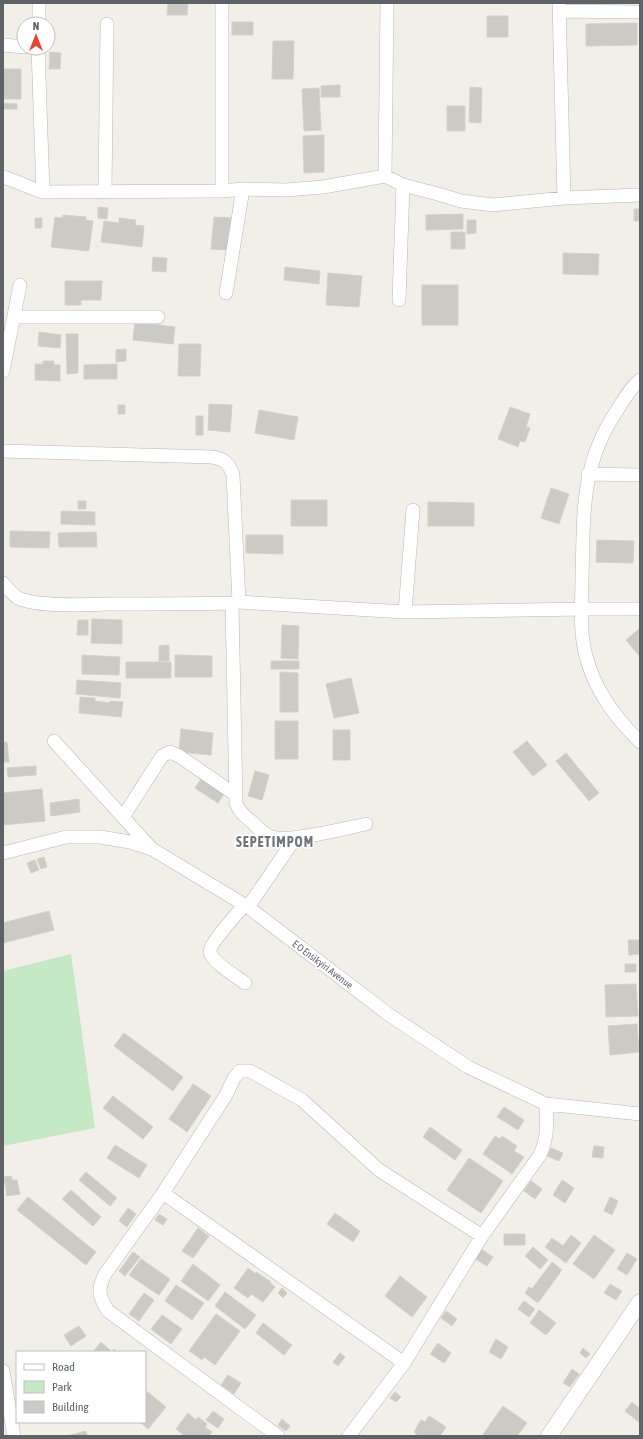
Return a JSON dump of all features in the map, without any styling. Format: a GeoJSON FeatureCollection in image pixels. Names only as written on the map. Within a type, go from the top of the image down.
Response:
{"type":"FeatureCollection","features":[{"type":"Feature","properties":{"kind":"street"},"geometry":{"type":"LineString","coordinates":[[39,3],[39,16]]}},
{"type":"Feature","properties":{"kind":"street"},"geometry":{"type":"LineString","coordinates":[[222,3],[222,191]]}},
{"type":"Feature","properties":{"kind":"street"},"geometry":{"type":"LineString","coordinates":[[385,176],[387,3]]}},
{"type":"Feature","properties":{"kind":"street"},"geometry":{"type":"LineString","coordinates":[[564,198],[559,7],[640,12]]}},
{"type":"Feature","properties":{"kind":"street"},"geometry":{"type":"LineString","coordinates":[[105,192],[107,24]]}},
{"type":"Feature","properties":{"kind":"street"},"geometry":{"type":"LineString","coordinates":[[3,45],[16,46]]}},
{"type":"Feature","properties":{"kind":"street"},"geometry":{"type":"LineString","coordinates":[[38,56],[43,192]]}},
{"type":"Feature","properties":{"kind":"street"},"geometry":{"type":"LineString","coordinates":[[3,177],[26,187],[43,192],[105,192],[222,191],[243,189],[286,190],[323,187],[385,176],[403,185],[461,201],[493,205],[564,198],[640,195]]}},
{"type":"Feature","properties":{"kind":"street"},"geometry":{"type":"LineString","coordinates":[[399,300],[403,185]]}},
{"type":"Feature","properties":{"kind":"street"},"geometry":{"type":"LineString","coordinates":[[226,293],[243,189]]}},
{"type":"Feature","properties":{"kind":"street"},"geometry":{"type":"LineString","coordinates":[[3,371],[15,317],[20,285]]}},
{"type":"Feature","properties":{"kind":"street"},"geometry":{"type":"LineString","coordinates":[[15,317],[158,317]]}},
{"type":"Feature","properties":{"kind":"street"},"geometry":{"type":"LineString","coordinates":[[640,380],[634,385],[609,421],[593,456],[588,474],[584,505],[582,609],[582,640],[592,675],[606,704],[621,724],[640,742]]}},
{"type":"Feature","properties":{"kind":"street"},"geometry":{"type":"LineString","coordinates":[[3,450],[212,457],[220,458],[227,462],[233,475],[236,803],[241,813],[264,833],[272,837],[296,837],[366,824]]}},
{"type":"Feature","properties":{"kind":"street"},"geometry":{"type":"LineString","coordinates":[[588,474],[640,475]]}},
{"type":"Feature","properties":{"kind":"street"},"geometry":{"type":"LineString","coordinates":[[405,612],[413,510]]}},
{"type":"Feature","properties":{"kind":"street"},"geometry":{"type":"LineString","coordinates":[[3,583],[18,597],[39,603],[77,605],[235,603],[405,612],[582,609],[640,610]]}},
{"type":"Feature","properties":{"kind":"street"},"geometry":{"type":"LineString","coordinates":[[54,741],[152,849]]}},
{"type":"Feature","properties":{"kind":"street"},"geometry":{"type":"LineString","coordinates":[[123,817],[162,756],[170,752],[179,756],[236,795]]}},
{"type":"Feature","properties":{"kind":"street","name":"E O Ensikyiri Avenue"},"geometry":{"type":"LineString","coordinates":[[3,853],[66,837],[100,837],[130,842],[152,849],[246,906],[388,1014],[468,1067],[546,1104],[640,1114]]}},
{"type":"Feature","properties":{"kind":"street"},"geometry":{"type":"LineString","coordinates":[[245,983],[214,960],[210,954],[210,948],[246,906],[296,837]]}},
{"type":"Feature","properties":{"kind":"street"},"geometry":{"type":"LineString","coordinates":[[278,1436],[108,1311],[101,1301],[100,1284],[105,1274],[163,1193],[226,1095],[234,1078],[240,1071],[250,1071],[302,1100],[379,1170],[482,1236]]}},
{"type":"Feature","properties":{"kind":"street"},"geometry":{"type":"LineString","coordinates":[[349,1436],[404,1363],[482,1236],[540,1155],[545,1143],[547,1132],[546,1104]]}},
{"type":"Feature","properties":{"kind":"street"},"geometry":{"type":"LineString","coordinates":[[163,1193],[404,1363]]}},
{"type":"Feature","properties":{"kind":"street"},"geometry":{"type":"LineString","coordinates":[[549,1436],[640,1302]]}},
{"type":"Feature","properties":{"kind":"street"},"geometry":{"type":"LineString","coordinates":[[3,1371],[14,1436]]}},
{"type":"Feature","properties":{"kind":"green space"},"geometry":{"type":"Polygon","coordinates":[[[71,954],[95,1128],[3,1146],[3,971],[71,954]]]}},
{"type":"Feature","properties":{"kind":"building"},"geometry":{"type":"Polygon","coordinates":[[[168,3],[188,3],[187,15],[167,15],[168,3]]]}},
{"type":"Feature","properties":{"kind":"building"},"geometry":{"type":"Polygon","coordinates":[[[487,16],[508,16],[508,37],[487,37],[487,16]]]}},
{"type":"Feature","properties":{"kind":"building"},"geometry":{"type":"Polygon","coordinates":[[[232,22],[253,22],[253,35],[232,35],[232,22]]]}},
{"type":"Feature","properties":{"kind":"building"},"geometry":{"type":"Polygon","coordinates":[[[637,23],[637,45],[586,46],[586,24],[637,23]]]}},
{"type":"Feature","properties":{"kind":"building"},"geometry":{"type":"Polygon","coordinates":[[[273,41],[294,41],[293,79],[272,79],[273,41]]]}},
{"type":"Feature","properties":{"kind":"building"},"geometry":{"type":"Polygon","coordinates":[[[56,53],[61,53],[60,69],[49,69],[50,56],[56,56],[56,53]]]}},
{"type":"Feature","properties":{"kind":"building"},"geometry":{"type":"Polygon","coordinates":[[[3,69],[21,69],[21,99],[3,99],[3,69]]]}},
{"type":"Feature","properties":{"kind":"building"},"geometry":{"type":"Polygon","coordinates":[[[340,85],[340,97],[321,97],[321,86],[340,85]]]}},
{"type":"Feature","properties":{"kind":"building"},"geometry":{"type":"Polygon","coordinates":[[[470,87],[482,88],[481,123],[469,122],[470,87]]]}},
{"type":"Feature","properties":{"kind":"building"},"geometry":{"type":"Polygon","coordinates":[[[319,88],[321,130],[304,131],[302,89],[319,88]]]}},
{"type":"Feature","properties":{"kind":"building"},"geometry":{"type":"Polygon","coordinates":[[[3,103],[17,104],[17,109],[3,109],[3,103]]]}},
{"type":"Feature","properties":{"kind":"building"},"geometry":{"type":"Polygon","coordinates":[[[447,106],[465,106],[465,131],[447,131],[447,106]]]}},
{"type":"Feature","properties":{"kind":"building"},"geometry":{"type":"Polygon","coordinates":[[[324,135],[324,172],[304,173],[303,136],[324,135]]]}},
{"type":"Feature","properties":{"kind":"building"},"geometry":{"type":"Polygon","coordinates":[[[98,207],[108,208],[107,219],[98,218],[98,207]]]}},
{"type":"Feature","properties":{"kind":"building"},"geometry":{"type":"Polygon","coordinates":[[[634,209],[640,209],[640,221],[634,221],[634,209]]]}},
{"type":"Feature","properties":{"kind":"building"},"geometry":{"type":"Polygon","coordinates":[[[463,214],[463,229],[426,230],[426,215],[463,214]]]}},
{"type":"Feature","properties":{"kind":"building"},"geometry":{"type":"Polygon","coordinates":[[[63,215],[86,217],[86,220],[93,221],[89,251],[51,247],[55,217],[62,218],[63,215]]]}},
{"type":"Feature","properties":{"kind":"building"},"geometry":{"type":"Polygon","coordinates":[[[214,217],[232,218],[229,250],[211,249],[214,217]]]}},
{"type":"Feature","properties":{"kind":"building"},"geometry":{"type":"Polygon","coordinates":[[[35,218],[42,218],[42,228],[35,228],[35,218]]]}},
{"type":"Feature","properties":{"kind":"building"},"geometry":{"type":"Polygon","coordinates":[[[119,218],[136,220],[135,225],[144,226],[142,247],[101,242],[104,221],[119,223],[119,218]]]}},
{"type":"Feature","properties":{"kind":"building"},"geometry":{"type":"Polygon","coordinates":[[[467,220],[476,220],[476,233],[467,234],[467,220]]]}},
{"type":"Feature","properties":{"kind":"building"},"geometry":{"type":"Polygon","coordinates":[[[451,232],[465,232],[465,249],[451,249],[451,232]]]}},
{"type":"Feature","properties":{"kind":"building"},"geometry":{"type":"Polygon","coordinates":[[[563,253],[599,254],[598,275],[563,274],[563,253]]]}},
{"type":"Feature","properties":{"kind":"building"},"geometry":{"type":"Polygon","coordinates":[[[153,257],[167,258],[166,272],[152,271],[153,257]]]}},
{"type":"Feature","properties":{"kind":"building"},"geometry":{"type":"Polygon","coordinates":[[[285,267],[320,271],[319,284],[284,280],[285,267]]]}},
{"type":"Feature","properties":{"kind":"building"},"geometry":{"type":"Polygon","coordinates":[[[328,273],[362,276],[359,307],[326,305],[328,273]]]}},
{"type":"Feature","properties":{"kind":"building"},"geometry":{"type":"Polygon","coordinates":[[[65,281],[102,281],[101,300],[81,300],[81,305],[65,305],[65,281]]]}},
{"type":"Feature","properties":{"kind":"building"},"geometry":{"type":"Polygon","coordinates":[[[422,285],[458,285],[458,325],[422,325],[422,285]]]}},
{"type":"Feature","properties":{"kind":"building"},"geometry":{"type":"Polygon","coordinates":[[[135,322],[175,327],[173,344],[133,340],[135,322]]]}},
{"type":"Feature","properties":{"kind":"building"},"geometry":{"type":"Polygon","coordinates":[[[39,332],[61,335],[60,348],[38,346],[39,332]]]}},
{"type":"Feature","properties":{"kind":"building"},"geometry":{"type":"Polygon","coordinates":[[[66,334],[78,334],[78,373],[67,374],[66,334]]]}},
{"type":"Feature","properties":{"kind":"building"},"geometry":{"type":"Polygon","coordinates":[[[179,344],[201,344],[200,376],[178,376],[179,344]]]}},
{"type":"Feature","properties":{"kind":"building"},"geometry":{"type":"Polygon","coordinates":[[[126,349],[126,361],[116,362],[116,350],[126,349]]]}},
{"type":"Feature","properties":{"kind":"building"},"geometry":{"type":"Polygon","coordinates":[[[43,361],[54,361],[54,365],[60,365],[60,381],[35,380],[35,364],[43,364],[43,361]]]}},
{"type":"Feature","properties":{"kind":"building"},"geometry":{"type":"Polygon","coordinates":[[[117,364],[117,379],[84,379],[84,365],[117,364]]]}},
{"type":"Feature","properties":{"kind":"building"},"geometry":{"type":"Polygon","coordinates":[[[209,404],[232,405],[230,432],[208,430],[209,404]]]}},
{"type":"Feature","properties":{"kind":"building"},"geometry":{"type":"Polygon","coordinates":[[[118,405],[125,405],[125,414],[118,414],[118,405]]]}},
{"type":"Feature","properties":{"kind":"building"},"geometry":{"type":"Polygon","coordinates":[[[510,407],[530,414],[526,427],[530,428],[525,442],[520,441],[518,447],[498,439],[510,407]]]}},
{"type":"Feature","properties":{"kind":"building"},"geometry":{"type":"Polygon","coordinates":[[[259,410],[298,417],[294,440],[255,433],[259,410]]]}},
{"type":"Feature","properties":{"kind":"building"},"geometry":{"type":"Polygon","coordinates":[[[196,416],[203,416],[203,435],[196,435],[196,416]]]}},
{"type":"Feature","properties":{"kind":"building"},"geometry":{"type":"Polygon","coordinates":[[[551,488],[569,494],[559,524],[541,518],[551,488]]]}},
{"type":"Feature","properties":{"kind":"building"},"geometry":{"type":"Polygon","coordinates":[[[291,500],[327,500],[327,526],[291,526],[291,500]]]}},
{"type":"Feature","properties":{"kind":"building"},"geometry":{"type":"Polygon","coordinates":[[[78,501],[86,501],[86,509],[78,509],[78,501]]]}},
{"type":"Feature","properties":{"kind":"building"},"geometry":{"type":"Polygon","coordinates":[[[428,502],[474,503],[474,526],[428,526],[428,502]]]}},
{"type":"Feature","properties":{"kind":"building"},"geometry":{"type":"Polygon","coordinates":[[[61,511],[95,512],[95,525],[61,524],[61,511]]]}},
{"type":"Feature","properties":{"kind":"building"},"geometry":{"type":"Polygon","coordinates":[[[10,531],[50,532],[49,548],[10,547],[10,531]]]}},
{"type":"Feature","properties":{"kind":"building"},"geometry":{"type":"Polygon","coordinates":[[[96,532],[97,547],[59,547],[58,533],[96,532]]]}},
{"type":"Feature","properties":{"kind":"building"},"geometry":{"type":"Polygon","coordinates":[[[246,535],[283,535],[283,554],[246,553],[246,535]]]}},
{"type":"Feature","properties":{"kind":"building"},"geometry":{"type":"Polygon","coordinates":[[[597,540],[634,541],[633,563],[596,562],[597,540]]]}},
{"type":"Feature","properties":{"kind":"building"},"geometry":{"type":"Polygon","coordinates":[[[92,619],[122,620],[122,644],[91,643],[92,619]]]}},
{"type":"Feature","properties":{"kind":"building"},"geometry":{"type":"Polygon","coordinates":[[[78,620],[88,620],[88,635],[77,635],[78,620]]]}},
{"type":"Feature","properties":{"kind":"building"},"geometry":{"type":"Polygon","coordinates":[[[282,625],[299,626],[298,659],[281,658],[282,625]]]}},
{"type":"Feature","properties":{"kind":"building"},"geometry":{"type":"Polygon","coordinates":[[[640,628],[640,657],[626,640],[640,628]]]}},
{"type":"Feature","properties":{"kind":"building"},"geometry":{"type":"Polygon","coordinates":[[[169,645],[169,661],[159,661],[159,646],[169,645]]]}},
{"type":"Feature","properties":{"kind":"building"},"geometry":{"type":"Polygon","coordinates":[[[82,655],[120,657],[119,675],[82,674],[82,655]]]}},
{"type":"Feature","properties":{"kind":"building"},"geometry":{"type":"Polygon","coordinates":[[[175,655],[212,656],[212,677],[175,677],[175,655]]]}},
{"type":"Feature","properties":{"kind":"building"},"geometry":{"type":"Polygon","coordinates":[[[271,661],[299,661],[299,669],[271,669],[271,661]]]}},
{"type":"Feature","properties":{"kind":"building"},"geometry":{"type":"Polygon","coordinates":[[[126,662],[171,662],[171,678],[126,678],[126,662]]]}},
{"type":"Feature","properties":{"kind":"building"},"geometry":{"type":"Polygon","coordinates":[[[280,672],[298,673],[298,712],[280,712],[280,672]]]}},
{"type":"Feature","properties":{"kind":"building"},"geometry":{"type":"Polygon","coordinates":[[[351,678],[359,713],[334,718],[326,684],[351,678]]]}},
{"type":"Feature","properties":{"kind":"building"},"geometry":{"type":"Polygon","coordinates":[[[77,680],[121,683],[120,698],[76,694],[77,680]]]}},
{"type":"Feature","properties":{"kind":"building"},"geometry":{"type":"Polygon","coordinates":[[[80,697],[95,698],[95,701],[110,703],[110,701],[123,702],[121,717],[79,713],[80,697]]]}},
{"type":"Feature","properties":{"kind":"building"},"geometry":{"type":"Polygon","coordinates":[[[275,721],[298,721],[298,759],[275,759],[275,721]]]}},
{"type":"Feature","properties":{"kind":"building"},"geometry":{"type":"Polygon","coordinates":[[[181,729],[213,733],[211,755],[179,752],[181,729]]]}},
{"type":"Feature","properties":{"kind":"building"},"geometry":{"type":"Polygon","coordinates":[[[333,730],[350,730],[350,760],[333,760],[333,730]]]}},
{"type":"Feature","properties":{"kind":"building"},"geometry":{"type":"Polygon","coordinates":[[[527,741],[547,765],[533,776],[513,752],[527,741]]]}},
{"type":"Feature","properties":{"kind":"building"},"geometry":{"type":"Polygon","coordinates":[[[3,742],[7,742],[9,762],[3,762],[3,742]]]}},
{"type":"Feature","properties":{"kind":"building"},"geometry":{"type":"Polygon","coordinates":[[[566,753],[599,793],[589,801],[556,761],[566,753]]]}},
{"type":"Feature","properties":{"kind":"building"},"geometry":{"type":"Polygon","coordinates":[[[36,766],[36,775],[8,777],[7,768],[36,766]]]}},
{"type":"Feature","properties":{"kind":"building"},"geometry":{"type":"Polygon","coordinates":[[[255,771],[269,775],[262,800],[248,796],[255,771]]]}},
{"type":"Feature","properties":{"kind":"building"},"geometry":{"type":"Polygon","coordinates":[[[203,776],[226,791],[218,803],[195,788],[203,776]]]}},
{"type":"Feature","properties":{"kind":"building"},"geometry":{"type":"Polygon","coordinates":[[[42,789],[45,821],[3,825],[3,793],[42,789]]]}},
{"type":"Feature","properties":{"kind":"building"},"geometry":{"type":"Polygon","coordinates":[[[79,799],[80,812],[51,816],[50,803],[79,799]]]}},
{"type":"Feature","properties":{"kind":"building"},"geometry":{"type":"Polygon","coordinates":[[[44,857],[47,867],[41,869],[37,859],[44,857]]]}},
{"type":"Feature","properties":{"kind":"building"},"geometry":{"type":"Polygon","coordinates":[[[35,860],[39,870],[31,873],[27,863],[35,860]]]}},
{"type":"Feature","properties":{"kind":"building"},"geometry":{"type":"Polygon","coordinates":[[[49,911],[54,930],[3,943],[3,923],[49,911]]]}},
{"type":"Feature","properties":{"kind":"building"},"geometry":{"type":"Polygon","coordinates":[[[628,940],[640,940],[640,954],[629,955],[628,940]]]}},
{"type":"Feature","properties":{"kind":"building"},"geometry":{"type":"Polygon","coordinates":[[[625,964],[636,964],[636,972],[625,972],[625,964]]]}},
{"type":"Feature","properties":{"kind":"building"},"geometry":{"type":"Polygon","coordinates":[[[636,984],[638,1016],[606,1017],[605,985],[636,984]]]}},
{"type":"Feature","properties":{"kind":"building"},"geometry":{"type":"Polygon","coordinates":[[[637,1024],[639,1052],[610,1055],[608,1026],[637,1024]]]}},
{"type":"Feature","properties":{"kind":"building"},"geometry":{"type":"Polygon","coordinates":[[[124,1033],[183,1077],[173,1091],[114,1046],[124,1033]]]}},
{"type":"Feature","properties":{"kind":"building"},"geometry":{"type":"Polygon","coordinates":[[[193,1084],[211,1096],[187,1132],[169,1119],[193,1084]]]}},
{"type":"Feature","properties":{"kind":"building"},"geometry":{"type":"Polygon","coordinates":[[[113,1096],[153,1127],[143,1139],[103,1108],[113,1096]]]}},
{"type":"Feature","properties":{"kind":"building"},"geometry":{"type":"Polygon","coordinates":[[[504,1107],[524,1120],[518,1130],[497,1117],[504,1107]]]}},
{"type":"Feature","properties":{"kind":"building"},"geometry":{"type":"Polygon","coordinates":[[[430,1127],[462,1150],[455,1160],[423,1137],[430,1127]]]}},
{"type":"Feature","properties":{"kind":"building"},"geometry":{"type":"Polygon","coordinates":[[[495,1136],[500,1139],[502,1136],[517,1146],[514,1151],[524,1157],[512,1174],[483,1154],[495,1136]]]}},
{"type":"Feature","properties":{"kind":"building"},"geometry":{"type":"Polygon","coordinates":[[[115,1145],[147,1165],[139,1178],[107,1158],[115,1145]]]}},
{"type":"Feature","properties":{"kind":"building"},"geometry":{"type":"Polygon","coordinates":[[[594,1146],[604,1147],[603,1158],[592,1157],[594,1146]]]}},
{"type":"Feature","properties":{"kind":"building"},"geometry":{"type":"Polygon","coordinates":[[[551,1148],[563,1153],[559,1161],[547,1156],[551,1148]]]}},
{"type":"Feature","properties":{"kind":"building"},"geometry":{"type":"Polygon","coordinates":[[[469,1158],[503,1181],[481,1213],[447,1190],[469,1158]]]}},
{"type":"Feature","properties":{"kind":"building"},"geometry":{"type":"Polygon","coordinates":[[[86,1172],[117,1198],[110,1206],[79,1180],[86,1172]]]}},
{"type":"Feature","properties":{"kind":"building"},"geometry":{"type":"Polygon","coordinates":[[[11,1176],[12,1180],[17,1180],[20,1194],[7,1196],[4,1177],[11,1176]]]}},
{"type":"Feature","properties":{"kind":"building"},"geometry":{"type":"Polygon","coordinates":[[[562,1180],[574,1188],[565,1203],[553,1195],[562,1180]]]}},
{"type":"Feature","properties":{"kind":"building"},"geometry":{"type":"Polygon","coordinates":[[[531,1181],[542,1189],[535,1199],[524,1191],[531,1181]]]}},
{"type":"Feature","properties":{"kind":"building"},"geometry":{"type":"Polygon","coordinates":[[[71,1190],[101,1217],[93,1226],[62,1199],[71,1190]]]}},
{"type":"Feature","properties":{"kind":"building"},"geometry":{"type":"Polygon","coordinates":[[[28,1197],[96,1252],[86,1265],[17,1210],[28,1197]]]}},
{"type":"Feature","properties":{"kind":"building"},"geometry":{"type":"Polygon","coordinates":[[[610,1197],[618,1201],[612,1215],[604,1211],[610,1197]]]}},
{"type":"Feature","properties":{"kind":"building"},"geometry":{"type":"Polygon","coordinates":[[[128,1208],[136,1214],[127,1227],[119,1221],[128,1208]]]}},
{"type":"Feature","properties":{"kind":"building"},"geometry":{"type":"Polygon","coordinates":[[[335,1213],[360,1231],[353,1242],[327,1224],[335,1213]]]}},
{"type":"Feature","properties":{"kind":"building"},"geometry":{"type":"Polygon","coordinates":[[[159,1214],[167,1219],[163,1225],[155,1220],[159,1214]]]}},
{"type":"Feature","properties":{"kind":"building"},"geometry":{"type":"Polygon","coordinates":[[[198,1228],[209,1236],[193,1258],[182,1251],[198,1228]]]}},
{"type":"Feature","properties":{"kind":"building"},"geometry":{"type":"Polygon","coordinates":[[[504,1234],[525,1234],[525,1245],[504,1245],[504,1234]]]}},
{"type":"Feature","properties":{"kind":"building"},"geometry":{"type":"Polygon","coordinates":[[[571,1235],[581,1243],[566,1263],[545,1247],[552,1238],[563,1246],[571,1235]]]}},
{"type":"Feature","properties":{"kind":"building"},"geometry":{"type":"Polygon","coordinates":[[[594,1235],[615,1250],[594,1279],[573,1264],[594,1235]]]}},
{"type":"Feature","properties":{"kind":"building"},"geometry":{"type":"Polygon","coordinates":[[[533,1247],[548,1260],[540,1269],[525,1256],[533,1247]]]}},
{"type":"Feature","properties":{"kind":"building"},"geometry":{"type":"Polygon","coordinates":[[[480,1248],[493,1257],[487,1266],[474,1258],[480,1248]]]}},
{"type":"Feature","properties":{"kind":"building"},"geometry":{"type":"Polygon","coordinates":[[[133,1252],[140,1257],[125,1276],[119,1271],[133,1252]]]}},
{"type":"Feature","properties":{"kind":"building"},"geometry":{"type":"Polygon","coordinates":[[[627,1253],[637,1259],[627,1275],[617,1269],[627,1253]]]}},
{"type":"Feature","properties":{"kind":"building"},"geometry":{"type":"Polygon","coordinates":[[[141,1259],[170,1279],[159,1295],[129,1275],[141,1259]]]}},
{"type":"Feature","properties":{"kind":"building"},"geometry":{"type":"Polygon","coordinates":[[[552,1262],[562,1270],[538,1303],[525,1293],[529,1287],[532,1289],[552,1262]]]}},
{"type":"Feature","properties":{"kind":"building"},"geometry":{"type":"Polygon","coordinates":[[[193,1264],[220,1285],[208,1301],[181,1281],[193,1264]]]}},
{"type":"Feature","properties":{"kind":"building"},"geometry":{"type":"Polygon","coordinates":[[[248,1268],[271,1282],[270,1283],[275,1287],[263,1302],[251,1294],[248,1298],[234,1288],[248,1268]]]}},
{"type":"Feature","properties":{"kind":"building"},"geometry":{"type":"Polygon","coordinates":[[[400,1276],[427,1297],[412,1317],[385,1296],[400,1276]]]}},
{"type":"Feature","properties":{"kind":"building"},"geometry":{"type":"Polygon","coordinates":[[[610,1284],[622,1291],[616,1300],[604,1293],[610,1284]]]}},
{"type":"Feature","properties":{"kind":"building"},"geometry":{"type":"Polygon","coordinates":[[[176,1285],[204,1303],[192,1320],[165,1301],[176,1285]]]}},
{"type":"Feature","properties":{"kind":"building"},"geometry":{"type":"Polygon","coordinates":[[[282,1288],[287,1293],[283,1298],[278,1293],[282,1288]]]}},
{"type":"Feature","properties":{"kind":"building"},"geometry":{"type":"Polygon","coordinates":[[[225,1292],[256,1315],[245,1329],[215,1306],[225,1292]]]}},
{"type":"Feature","properties":{"kind":"building"},"geometry":{"type":"Polygon","coordinates":[[[144,1293],[154,1300],[139,1321],[129,1314],[144,1293]]]}},
{"type":"Feature","properties":{"kind":"building"},"geometry":{"type":"Polygon","coordinates":[[[524,1301],[535,1309],[529,1317],[518,1309],[524,1301]]]}},
{"type":"Feature","properties":{"kind":"building"},"geometry":{"type":"Polygon","coordinates":[[[539,1310],[556,1323],[546,1335],[530,1323],[539,1310]]]}},
{"type":"Feature","properties":{"kind":"building"},"geometry":{"type":"Polygon","coordinates":[[[446,1311],[457,1319],[452,1326],[441,1318],[446,1311]]]}},
{"type":"Feature","properties":{"kind":"building"},"geometry":{"type":"Polygon","coordinates":[[[216,1314],[240,1331],[215,1365],[204,1357],[202,1360],[189,1351],[216,1314]]]}},
{"type":"Feature","properties":{"kind":"building"},"geometry":{"type":"Polygon","coordinates":[[[162,1315],[182,1329],[171,1344],[151,1329],[162,1315]]]}},
{"type":"Feature","properties":{"kind":"building"},"geometry":{"type":"Polygon","coordinates":[[[263,1323],[292,1345],[284,1355],[256,1333],[263,1323]]]}},
{"type":"Feature","properties":{"kind":"building"},"geometry":{"type":"Polygon","coordinates":[[[79,1326],[86,1336],[71,1346],[64,1335],[79,1326]]]}},
{"type":"Feature","properties":{"kind":"building"},"geometry":{"type":"Polygon","coordinates":[[[496,1339],[508,1347],[501,1359],[489,1352],[496,1339]]]}},
{"type":"Feature","properties":{"kind":"building"},"geometry":{"type":"Polygon","coordinates":[[[101,1342],[111,1351],[94,1351],[101,1342]]]}},
{"type":"Feature","properties":{"kind":"building"},"geometry":{"type":"Polygon","coordinates":[[[438,1343],[451,1353],[444,1363],[430,1354],[438,1343]]]}},
{"type":"Feature","properties":{"kind":"building"},"geometry":{"type":"Polygon","coordinates":[[[583,1348],[590,1354],[586,1358],[580,1353],[583,1348]]]}},
{"type":"Feature","properties":{"kind":"building"},"geometry":{"type":"Polygon","coordinates":[[[340,1353],[345,1357],[338,1366],[333,1362],[340,1353]]]}},
{"type":"Feature","properties":{"kind":"building"},"geometry":{"type":"Polygon","coordinates":[[[572,1369],[579,1374],[570,1387],[563,1383],[572,1369]]]}},
{"type":"Feature","properties":{"kind":"building"},"geometry":{"type":"Polygon","coordinates":[[[228,1375],[241,1383],[234,1394],[221,1385],[228,1375]]]}},
{"type":"Feature","properties":{"kind":"building"},"geometry":{"type":"Polygon","coordinates":[[[146,1391],[166,1407],[148,1429],[141,1423],[146,1423],[146,1391]]]}},
{"type":"Feature","properties":{"kind":"building"},"geometry":{"type":"Polygon","coordinates":[[[395,1392],[401,1397],[396,1402],[390,1398],[395,1392]]]}},
{"type":"Feature","properties":{"kind":"building"},"geometry":{"type":"Polygon","coordinates":[[[632,1402],[640,1409],[640,1423],[625,1411],[632,1402]]]}},
{"type":"Feature","properties":{"kind":"building"},"geometry":{"type":"Polygon","coordinates":[[[503,1406],[527,1423],[517,1436],[482,1436],[503,1406]]]}},
{"type":"Feature","properties":{"kind":"building"},"geometry":{"type":"Polygon","coordinates":[[[213,1411],[224,1419],[218,1428],[206,1420],[213,1411]]]}},
{"type":"Feature","properties":{"kind":"building"},"geometry":{"type":"Polygon","coordinates":[[[188,1413],[196,1420],[198,1417],[207,1424],[205,1427],[212,1432],[209,1436],[185,1436],[176,1429],[188,1413]]]}},
{"type":"Feature","properties":{"kind":"building"},"geometry":{"type":"Polygon","coordinates":[[[429,1416],[446,1427],[440,1436],[417,1436],[414,1432],[421,1420],[425,1422],[429,1416]]]}},
{"type":"Feature","properties":{"kind":"building"},"geometry":{"type":"Polygon","coordinates":[[[282,1419],[290,1426],[286,1431],[278,1425],[282,1419]]]}},
{"type":"Feature","properties":{"kind":"building"},"geometry":{"type":"Polygon","coordinates":[[[86,1431],[87,1436],[67,1436],[86,1431]]]}},
{"type":"Feature","properties":{"kind":"district","name":"SEPETIMPOM"},"geometry":{"type":"Point","coordinates":[275,842]}}]}
